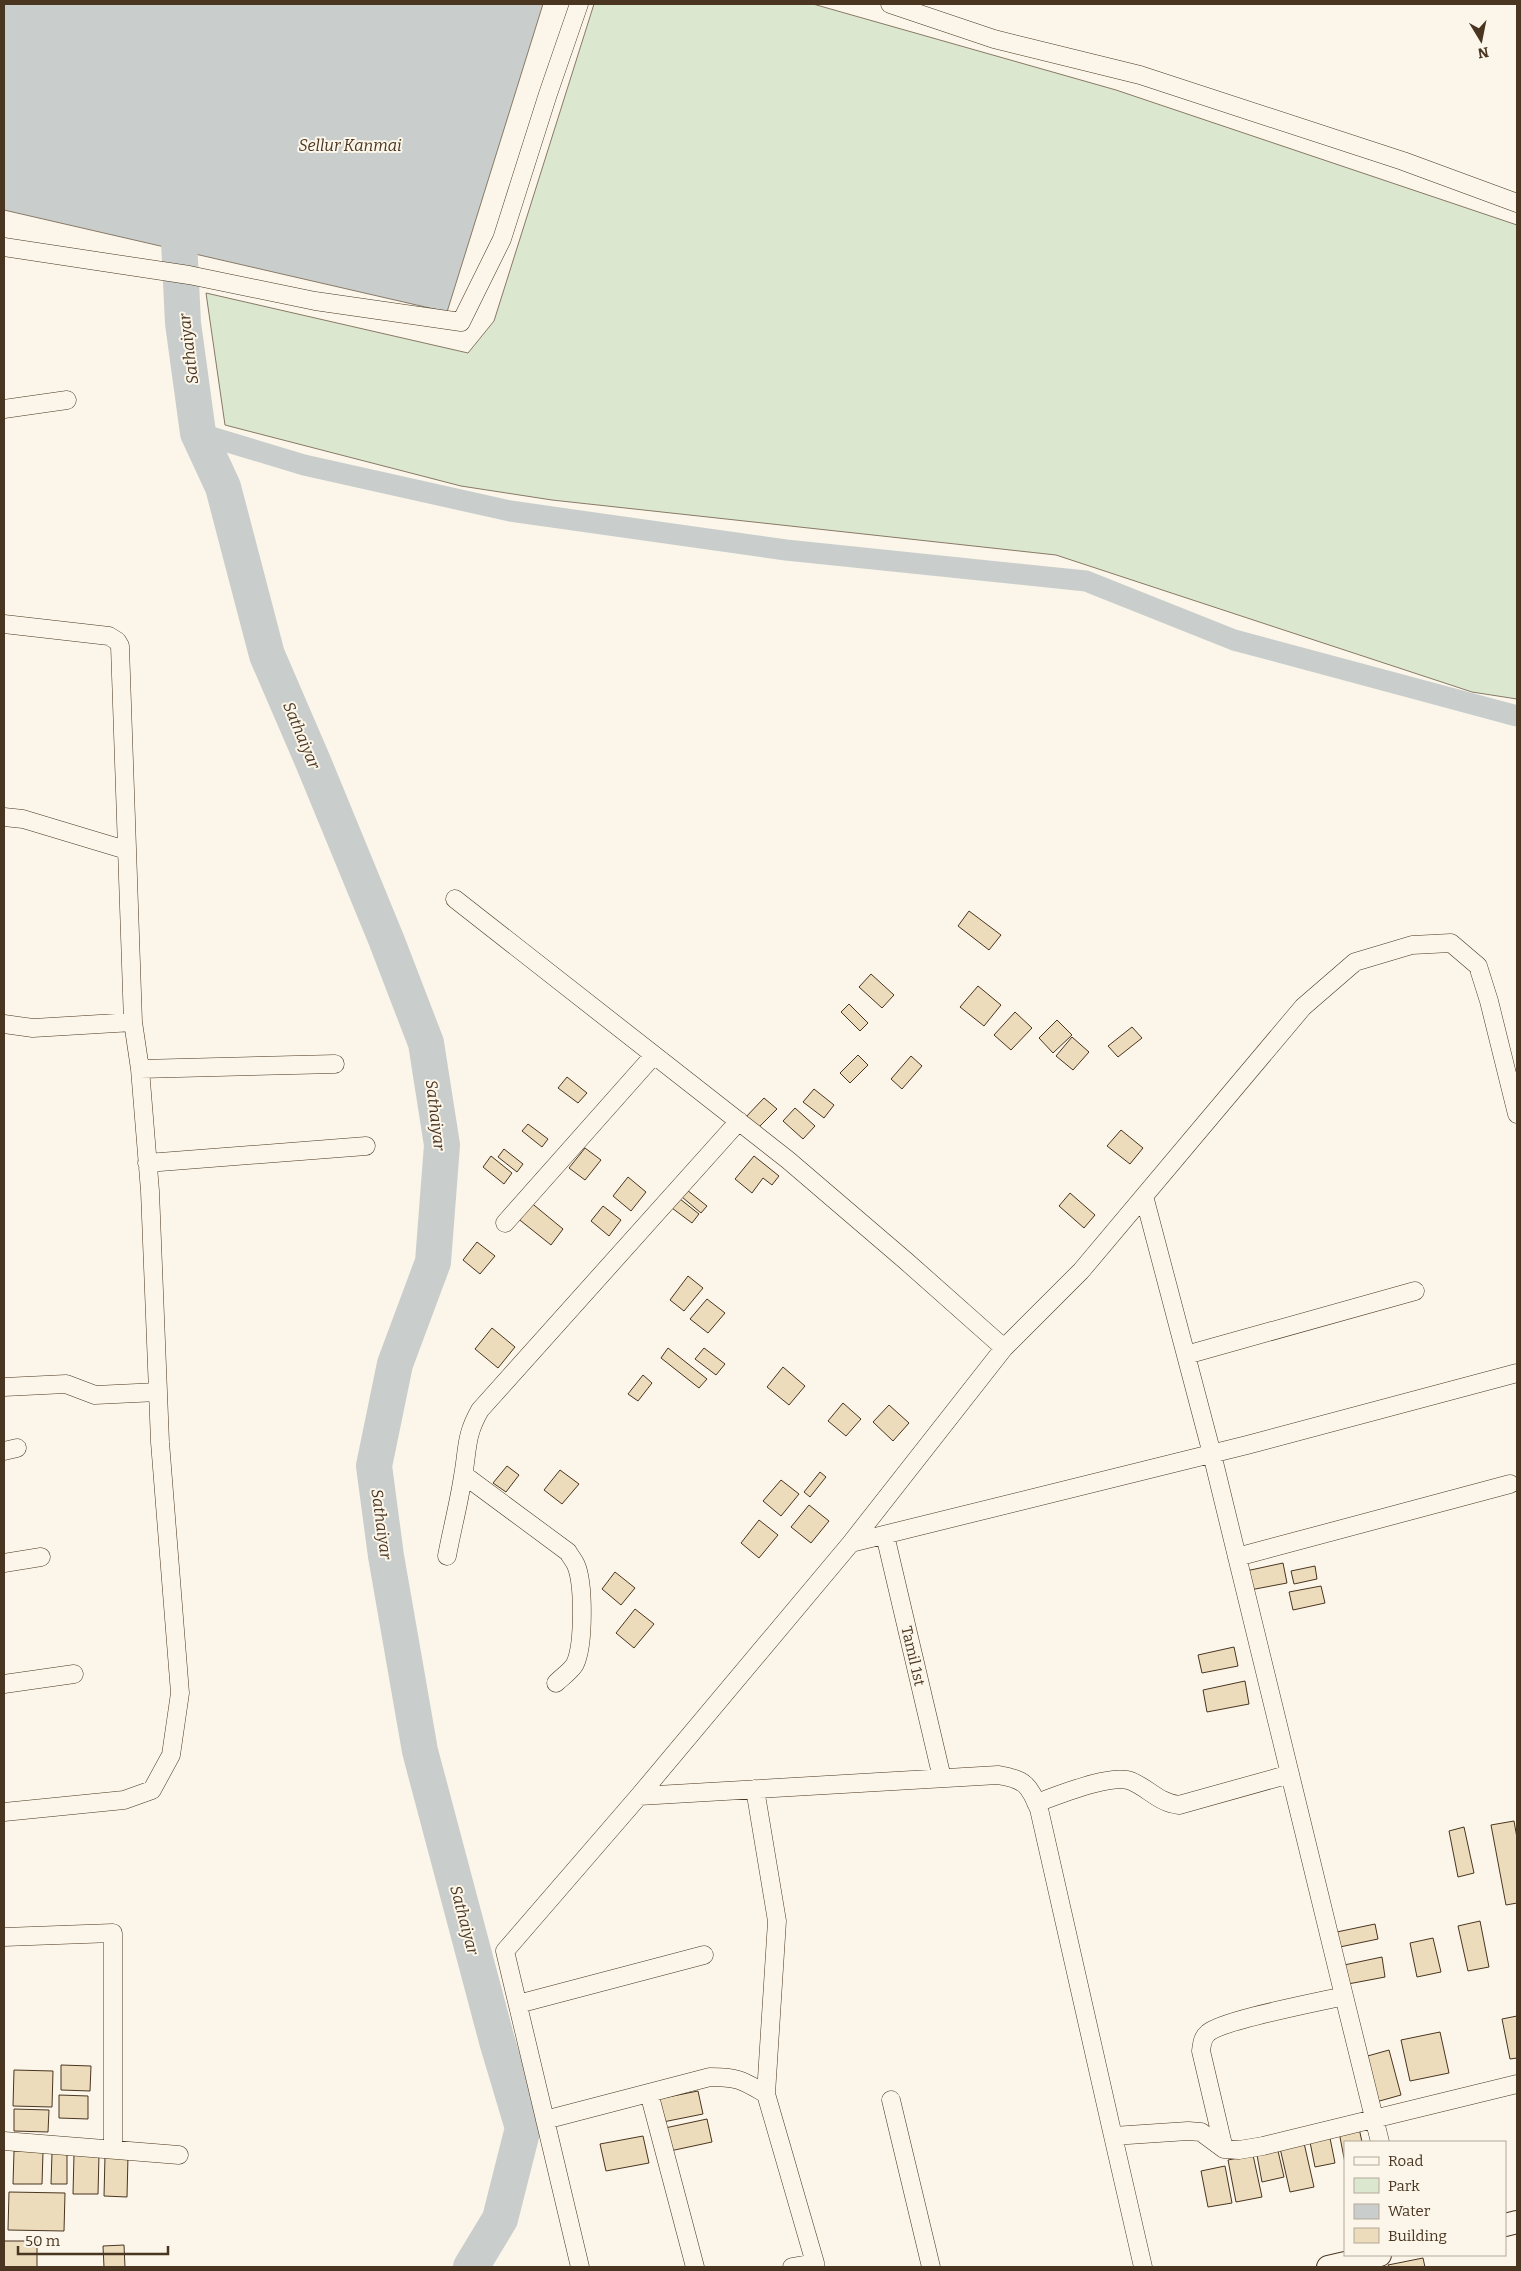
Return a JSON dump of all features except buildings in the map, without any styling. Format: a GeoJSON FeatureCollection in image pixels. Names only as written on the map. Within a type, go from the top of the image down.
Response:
{"type":"FeatureCollection","features":[{"type":"Feature","properties":{"kind":"street"},"geometry":{"type":"LineString","coordinates":[[4,247],[180,274],[315,301],[461,322],[502,239],[579,4]]}},
{"type":"Feature","properties":{"kind":"street"},"geometry":{"type":"LineString","coordinates":[[890,4],[994,39],[1140,75],[1403,161],[1517,203]]}},
{"type":"Feature","properties":{"kind":"street"},"geometry":{"type":"LineString","coordinates":[[4,409],[67,400]]}},
{"type":"Feature","properties":{"kind":"street"},"geometry":{"type":"LineString","coordinates":[[4,624],[109,636],[117,640],[120,646],[133,1022],[140,1070],[147,1163],[160,1442],[180,1693],[171,1754],[152,1790],[124,1800],[4,1812]]}},
{"type":"Feature","properties":{"kind":"street"},"geometry":{"type":"LineString","coordinates":[[4,817],[22,818],[126,850]]}},
{"type":"Feature","properties":{"kind":"street"},"geometry":{"type":"LineString","coordinates":[[455,899],[788,1160],[878,1236],[1004,1348]]}},
{"type":"Feature","properties":{"kind":"street"},"geometry":{"type":"LineString","coordinates":[[580,2267],[505,1951],[639,1796],[852,1543],[1004,1348],[1081,1271],[1303,1007],[1355,962],[1412,945],[1451,943],[1478,966],[1490,1001],[1517,1114]]}},
{"type":"Feature","properties":{"kind":"street"},"geometry":{"type":"LineString","coordinates":[[4,1024],[33,1028],[133,1022]]}},
{"type":"Feature","properties":{"kind":"street"},"geometry":{"type":"LineString","coordinates":[[505,1223],[654,1055]]}},
{"type":"Feature","properties":{"kind":"street"},"geometry":{"type":"LineString","coordinates":[[140,1070],[335,1064]]}},
{"type":"Feature","properties":{"kind":"street"},"geometry":{"type":"LineString","coordinates":[[447,1556],[464,1475],[470,1428],[480,1410],[739,1121]]}},
{"type":"Feature","properties":{"kind":"street"},"geometry":{"type":"LineString","coordinates":[[147,1163],[366,1146]]}},
{"type":"Feature","properties":{"kind":"street"},"geometry":{"type":"LineString","coordinates":[[1144,1196],[1212,1454],[1380,2141]]}},
{"type":"Feature","properties":{"kind":"street"},"geometry":{"type":"LineString","coordinates":[[1186,1355],[1415,1291]]}},
{"type":"Feature","properties":{"kind":"street"},"geometry":{"type":"LineString","coordinates":[[852,1543],[1212,1454],[1517,1373]]}},
{"type":"Feature","properties":{"kind":"street"},"geometry":{"type":"LineString","coordinates":[[4,1387],[66,1384],[94,1395],[158,1392]]}},
{"type":"Feature","properties":{"kind":"street"},"geometry":{"type":"LineString","coordinates":[[464,1475],[568,1552],[576,1564],[580,1579],[580,1651],[574,1666],[556,1683]]}},
{"type":"Feature","properties":{"kind":"street"},"geometry":{"type":"LineString","coordinates":[[1237,1557],[1510,1484]]}},
{"type":"Feature","properties":{"kind":"street","name":"Tamil 1st"},"geometry":{"type":"LineString","coordinates":[[885,1534],[942,1778]]}},
{"type":"Feature","properties":{"kind":"street"},"geometry":{"type":"LineString","coordinates":[[4,1563],[41,1557]]}},
{"type":"Feature","properties":{"kind":"street"},"geometry":{"type":"LineString","coordinates":[[4,1684],[74,1674]]}},
{"type":"Feature","properties":{"kind":"street"},"geometry":{"type":"LineString","coordinates":[[1036,1803],[1114,1780],[1130,1781],[1166,1804],[1179,1806],[1290,1774]]}},
{"type":"Feature","properties":{"kind":"street"},"geometry":{"type":"LineString","coordinates":[[639,1796],[998,1775],[1017,1778],[1029,1787],[1036,1803],[1143,2267]]}},
{"type":"Feature","properties":{"kind":"street"},"geometry":{"type":"LineString","coordinates":[[755,1789],[778,1921],[766,2094],[815,2265],[792,2267]]}},
{"type":"Feature","properties":{"kind":"street"},"geometry":{"type":"LineString","coordinates":[[4,1937],[113,1933],[113,2150]]}},
{"type":"Feature","properties":{"kind":"street"},"geometry":{"type":"LineString","coordinates":[[518,2004],[704,1955]]}},
{"type":"Feature","properties":{"kind":"street"},"geometry":{"type":"LineString","coordinates":[[1224,2149],[1201,2051],[1202,2040],[1208,2033],[1228,2024],[1344,1996]]}},
{"type":"Feature","properties":{"kind":"street"},"geometry":{"type":"LineString","coordinates":[[545,2120],[710,2077],[734,2077],[766,2094]]}},
{"type":"Feature","properties":{"kind":"street"},"geometry":{"type":"LineString","coordinates":[[1113,2136],[1188,2131],[1201,2132],[1224,2149],[1239,2150],[1375,2120],[1517,2084]]}},
{"type":"Feature","properties":{"kind":"street"},"geometry":{"type":"LineString","coordinates":[[649,2093],[695,2267]]}},
{"type":"Feature","properties":{"kind":"street"},"geometry":{"type":"LineString","coordinates":[[891,2100],[931,2267]]}},
{"type":"Feature","properties":{"kind":"street"},"geometry":{"type":"LineString","coordinates":[[4,2141],[179,2155]]}},
{"type":"Feature","properties":{"kind":"street"},"geometry":{"type":"LineString","coordinates":[[1328,2267],[1376,2256]]}},
{"type":"Feature","properties":{"kind":"green space"},"geometry":{"type":"Polygon","coordinates":[[[594,4],[813,4],[1116,90],[1517,225],[1517,699],[1472,692],[1056,555],[552,500],[461,486],[225,425],[206,293],[468,353],[494,321],[594,4]]]}},
{"type":"Feature","properties":{"kind":"water","name":"Sellur Kanmai"},"geometry":{"type":"Polygon","coordinates":[[[4,4],[543,4],[447,312],[4,210],[4,4]]]}},
{"type":"Feature","properties":{"kind":"waterway","name":"Sathaiyar"},"geometry":{"type":"LineString","coordinates":[[177,200],[183,323],[198,433],[223,487],[267,655],[386,939],[426,1043],[442,1145],[433,1262],[395,1364],[374,1466],[386,1556],[420,1751],[497,2041],[523,2128],[500,2219],[471,2267]]}},
{"type":"Feature","properties":{"kind":"waterway"},"geometry":{"type":"LineString","coordinates":[[198,433],[304,465],[510,511],[786,550],[1086,581],[1234,640],[1517,716]]}}]}
